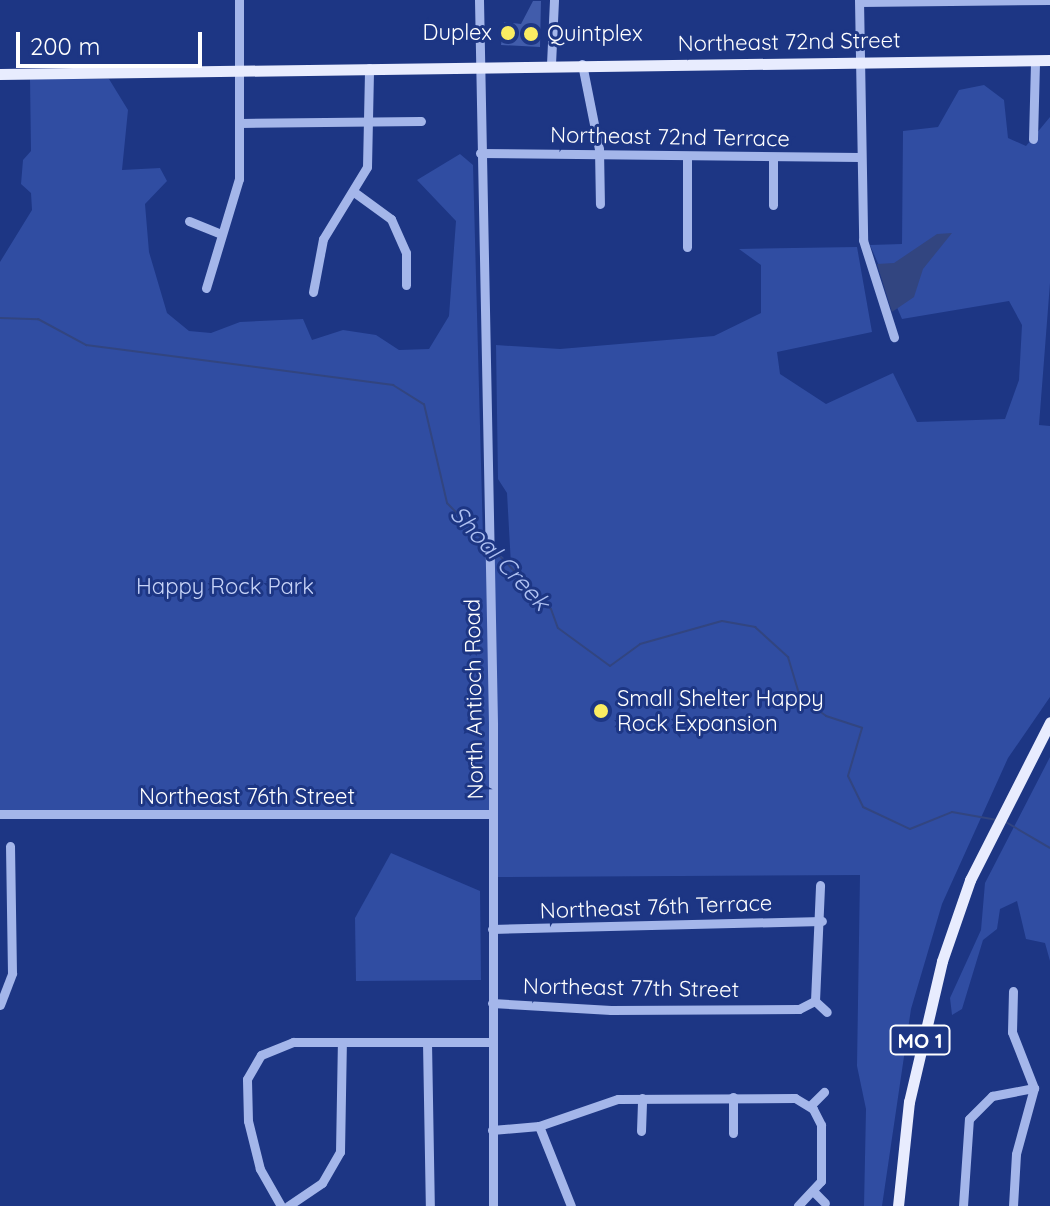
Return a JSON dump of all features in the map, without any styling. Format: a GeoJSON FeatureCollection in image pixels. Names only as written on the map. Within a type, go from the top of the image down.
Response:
{"type":"FeatureCollection","features":[{"type":"Feature","properties":{"kind":"main road","name":"Northeast 72nd Street"},"geometry":{"type":"LineString","coordinates":[[0,74],[239,67],[1050,60]]}},
{"type":"Feature","properties":{"kind":"main road","name":"MO 1"},"geometry":{"type":"LineString","coordinates":[[898,1206],[921,1035],[970,880],[1016,778],[1050,722]]}},
{"type":"Feature","properties":{"kind":"street"},"geometry":{"type":"LineString","coordinates":[[206,288],[239,179],[239,0]]}},
{"type":"Feature","properties":{"kind":"street","name":"North Antioch Road"},"geometry":{"type":"LineString","coordinates":[[479,0],[493,814],[493,1206]]}},
{"type":"Feature","properties":{"kind":"street"},"geometry":{"type":"LineString","coordinates":[[551,64],[554,0]]}},
{"type":"Feature","properties":{"kind":"street"},"geometry":{"type":"LineString","coordinates":[[894,337],[863,240],[859,1],[1050,0]]}},
{"type":"Feature","properties":{"kind":"street"},"geometry":{"type":"LineString","coordinates":[[1033,139],[1035,61]]}},
{"type":"Feature","properties":{"kind":"street"},"geometry":{"type":"LineString","coordinates":[[582,64],[600,158],[600,204]]}},
{"type":"Feature","properties":{"kind":"street"},"geometry":{"type":"LineString","coordinates":[[313,292],[323,239],[367,167],[369,68]]}},
{"type":"Feature","properties":{"kind":"street"},"geometry":{"type":"LineString","coordinates":[[240,123],[421,121]]}},
{"type":"Feature","properties":{"kind":"street","name":"Northeast 72nd Terrace"},"geometry":{"type":"LineString","coordinates":[[480,153],[600,158],[860,157]]}},
{"type":"Feature","properties":{"kind":"street"},"geometry":{"type":"LineString","coordinates":[[687,157],[687,247]]}},
{"type":"Feature","properties":{"kind":"street"},"geometry":{"type":"LineString","coordinates":[[773,157],[773,205]]}},
{"type":"Feature","properties":{"kind":"street"},"geometry":{"type":"LineString","coordinates":[[354,192],[391,219],[399,238],[406,285]]}},
{"type":"Feature","properties":{"kind":"street"},"geometry":{"type":"LineString","coordinates":[[189,221],[222,234]]}},
{"type":"Feature","properties":{"kind":"street"},"geometry":{"type":"LineString","coordinates":[[399,238],[411,235]]}},
{"type":"Feature","properties":{"kind":"street","name":"Northeast 76th Street"},"geometry":{"type":"LineString","coordinates":[[0,814],[493,814]]}},
{"type":"Feature","properties":{"kind":"street"},"geometry":{"type":"LineString","coordinates":[[0,1005],[12,973],[10,846]]}},
{"type":"Feature","properties":{"kind":"street"},"geometry":{"type":"LineString","coordinates":[[820,885],[822,921],[815,1001],[827,1012]]}},
{"type":"Feature","properties":{"kind":"street","name":"Northeast 76th Terrace"},"geometry":{"type":"LineString","coordinates":[[492,929],[822,921]]}},
{"type":"Feature","properties":{"kind":"street"},"geometry":{"type":"LineString","coordinates":[[1013,991],[1012,1032],[1034,1088],[1016,1154],[1013,1206]]}},
{"type":"Feature","properties":{"kind":"street","name":"Northeast 77th Street"},"geometry":{"type":"LineString","coordinates":[[492,1003],[611,1010],[799,1009],[815,1001]]}},
{"type":"Feature","properties":{"kind":"street"},"geometry":{"type":"LineString","coordinates":[[281,1206],[260,1169],[248,1121],[248,1074],[267,1051],[293,1042],[492,1042]]}},
{"type":"Feature","properties":{"kind":"street"},"geometry":{"type":"LineString","coordinates":[[288,1206],[322,1183],[340,1152],[342,1042]]}},
{"type":"Feature","properties":{"kind":"street"},"geometry":{"type":"LineString","coordinates":[[427,1042],[430,1206]]}},
{"type":"Feature","properties":{"kind":"street"},"geometry":{"type":"LineString","coordinates":[[963,1206],[969,1119],[992,1096],[1034,1088]]}},
{"type":"Feature","properties":{"kind":"street"},"geometry":{"type":"LineString","coordinates":[[810,1106],[824,1092]]}},
{"type":"Feature","properties":{"kind":"street"},"geometry":{"type":"LineString","coordinates":[[733,1097],[733,1133]]}},
{"type":"Feature","properties":{"kind":"street"},"geometry":{"type":"LineString","coordinates":[[492,1130],[539,1126],[598,1103],[642,1098],[791,1097],[810,1106],[821,1125],[821,1181],[815,1193],[798,1206]]}},
{"type":"Feature","properties":{"kind":"street"},"geometry":{"type":"LineString","coordinates":[[641,1131],[642,1098]]}},
{"type":"Feature","properties":{"kind":"street"},"geometry":{"type":"LineString","coordinates":[[539,1126],[567,1205]]}},
{"type":"Feature","properties":{"kind":"street"},"geometry":{"type":"LineString","coordinates":[[815,1193],[825,1203]]}},
{"type":"Feature","properties":{"kind":"green space","name":"Happy Rock Park"},"geometry":{"type":"Polygon","coordinates":[[[30,79],[109,79],[128,110],[122,170],[160,168],[167,181],[145,204],[149,252],[167,313],[189,331],[211,333],[240,322],[303,319],[312,340],[343,330],[376,335],[399,350],[429,349],[449,316],[456,221],[417,180],[460,154],[473,165],[483,538],[511,565],[507,493],[498,479],[496,345],[560,349],[714,336],[761,313],[761,265],[739,249],[857,247],[872,332],[777,352],[780,374],[826,404],[893,373],[917,422],[1005,419],[1019,380],[1022,325],[1009,301],[902,319],[870,245],[902,244],[903,131],[938,127],[959,90],[984,85],[1004,100],[1008,138],[1026,146],[1050,117],[1050,283],[1039,425],[1050,426],[1050,697],[1008,758],[942,904],[911,1009],[882,1206],[864,1206],[866,1109],[857,1066],[860,875],[498,877],[498,811],[0,814],[0,262],[32,210],[31,193],[21,184],[23,160],[31,151],[30,79]]]}},
{"type":"Feature","properties":{"kind":"green space"},"geometry":{"type":"Polygon","coordinates":[[[1050,757],[1050,961],[1045,943],[1026,939],[1017,901],[1000,909],[997,929],[983,940],[962,1009],[952,1015],[950,998],[981,930],[985,883],[1050,757]]]}},
{"type":"Feature","properties":{"kind":"green space"},"geometry":{"type":"Polygon","coordinates":[[[391,853],[480,891],[481,980],[356,981],[355,918],[391,853]]]}},
{"type":"Feature","properties":{"kind":"shaded area"},"geometry":{"type":"Polygon","coordinates":[[[952,233],[923,269],[914,297],[892,312],[877,264],[894,263],[937,234],[952,233]]]}},
{"type":"Feature","properties":{"kind":"building"},"geometry":{"type":"Polygon","coordinates":[[[533,1],[541,1],[540,47],[501,45],[504,22],[521,24],[533,1]]]}},
{"type":"Feature","properties":{"kind":"waterway","name":"Shoal Creek"},"geometry":{"type":"LineString","coordinates":[[0,318],[38,319],[86,345],[393,385],[424,404],[447,503],[485,542]]}},
{"type":"Feature","properties":{"kind":"waterway","name":"Shoal Creek"},"geometry":{"type":"LineString","coordinates":[[493,549],[551,609],[558,628],[610,666],[640,644],[722,621],[755,627],[788,657],[800,697],[826,716],[862,728],[848,776],[863,807],[910,829],[952,812],[997,820]]}},
{"type":"Feature","properties":{"kind":"waterway","name":"Shoal Creek"},"geometry":{"type":"LineString","coordinates":[[1004,821],[1050,848]]}},
{"type":"Feature","properties":{"kind":"place","name":"Duplex"},"geometry":{"type":"Point","coordinates":[508,33]}},
{"type":"Feature","properties":{"kind":"place","name":"Quintplex"},"geometry":{"type":"Point","coordinates":[531,34]}},
{"type":"Feature","properties":{"kind":"place","name":"Small Shelter Happy Rock Expansion"},"geometry":{"type":"Point","coordinates":[601,711]}}]}
